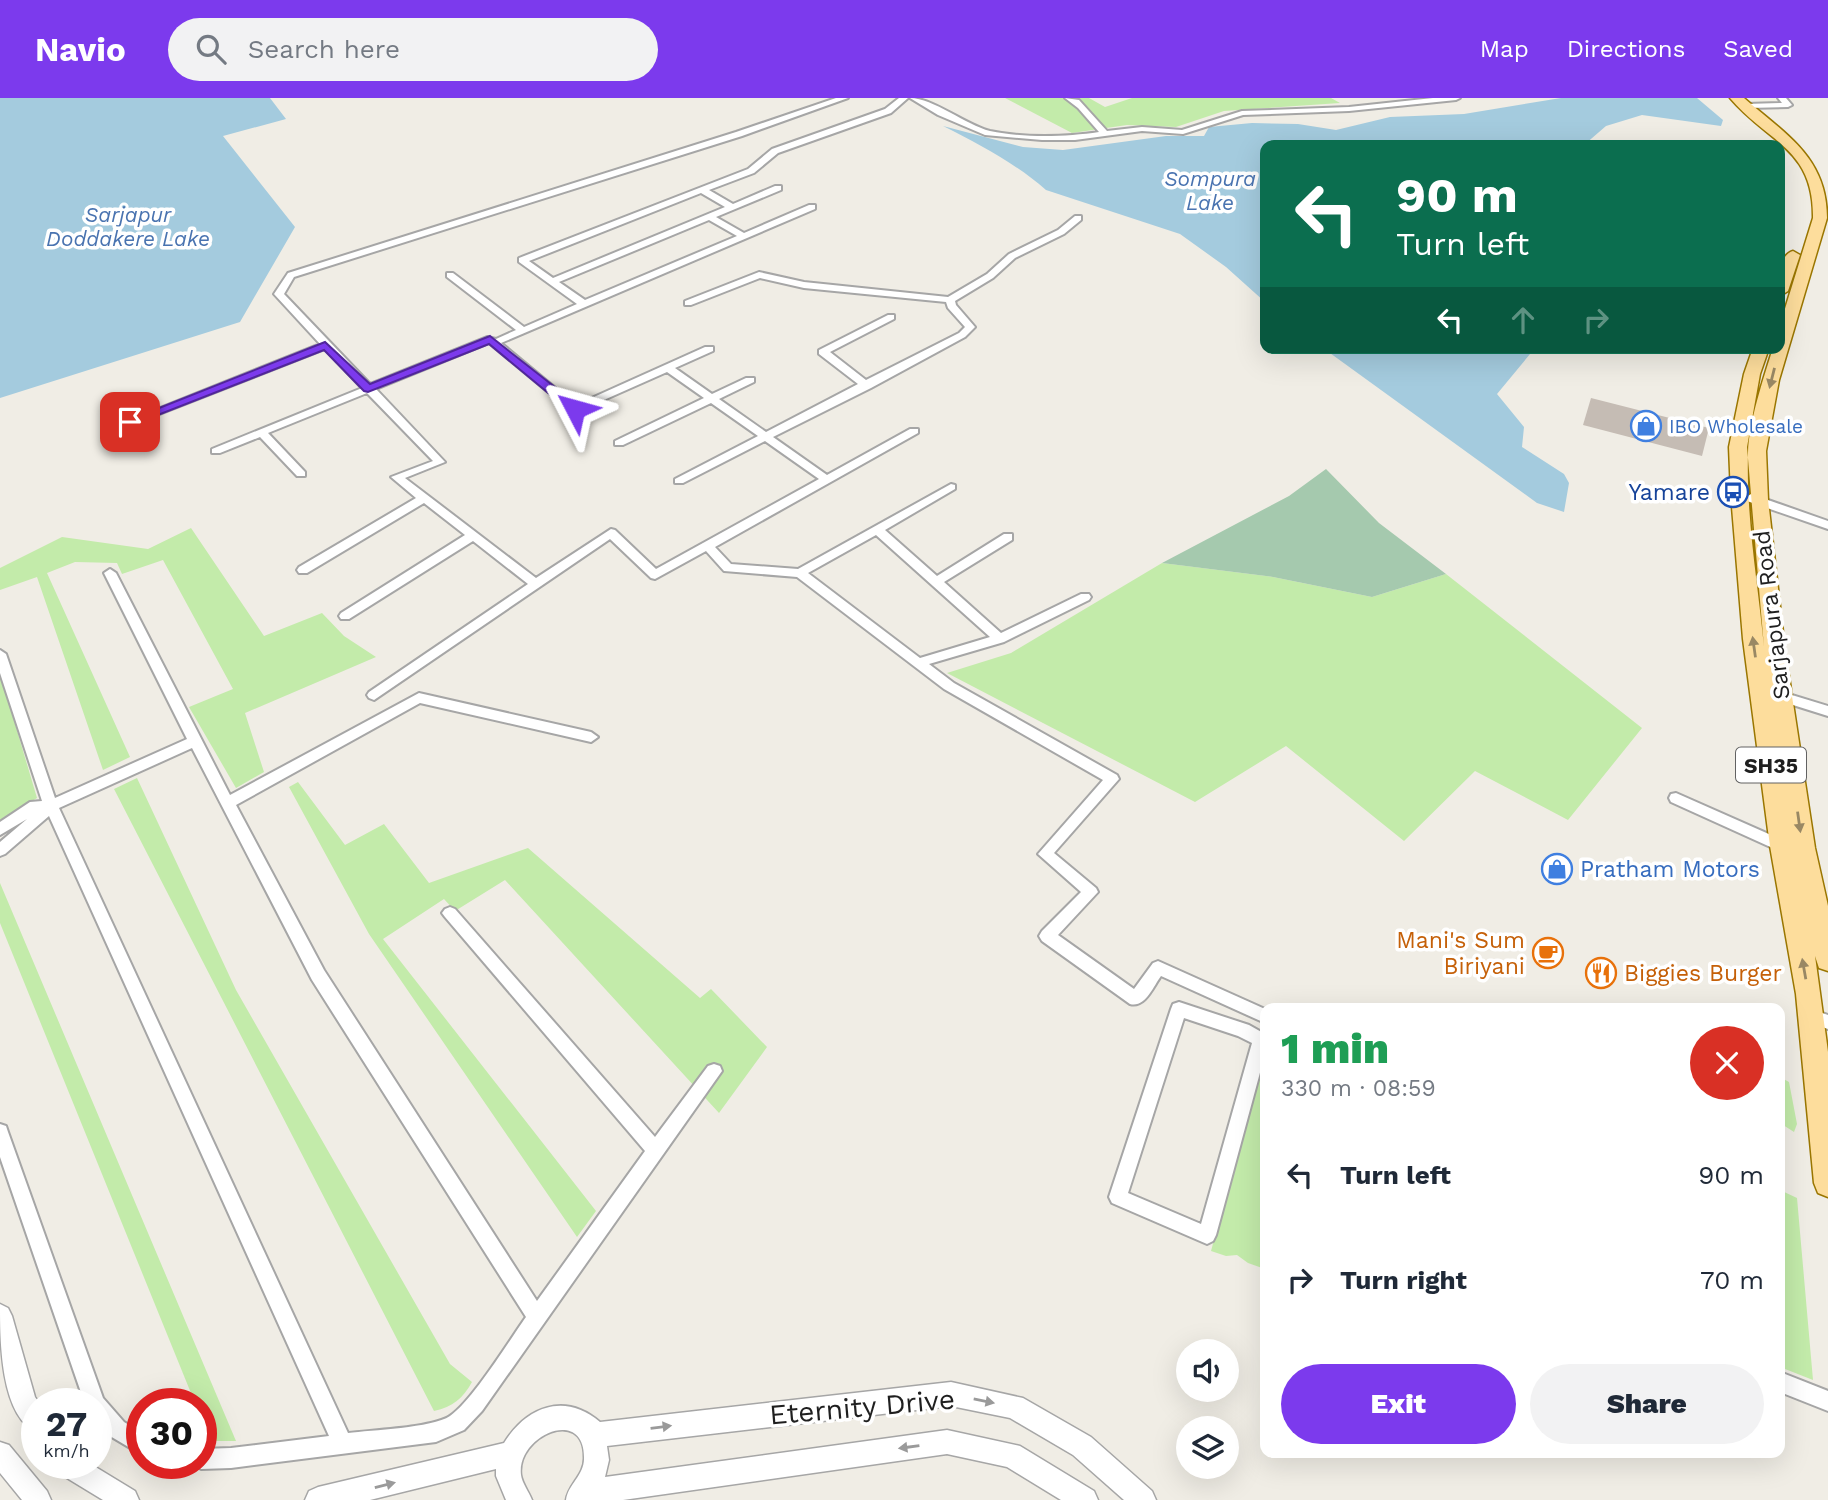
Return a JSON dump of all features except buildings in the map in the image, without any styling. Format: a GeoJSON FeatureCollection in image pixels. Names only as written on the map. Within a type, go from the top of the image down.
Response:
{"type":"FeatureCollection","features":[{"type":"Feature","properties":{"kind":"main road","name":"Sarjapura Road"},"geometry":{"type":"LineString","coordinates":[[1723,98],[1749,111],[1790,142],[1810,166],[1821,200],[1820,218],[1786,308]]}},
{"type":"Feature","properties":{"kind":"main road","name":"Sarjapura Road"},"geometry":{"type":"LineString","coordinates":[[1749,111],[1777,140]]}},
{"type":"Feature","properties":{"kind":"main road","name":"Sarjapura Road"},"geometry":{"type":"LineString","coordinates":[[1785,149],[1796,163],[1807,198],[1800,231],[1785,276]]}},
{"type":"Feature","properties":{"kind":"main road","name":"Sarjapura Road"},"geometry":{"type":"LineString","coordinates":[[1759,354],[1752,374],[1738,447],[1749,497],[1782,697],[1803,848],[1828,960]]}},
{"type":"Feature","properties":{"kind":"main road","name":"Sarjapura Road"},"geometry":{"type":"LineString","coordinates":[[1776,354],[1749,497],[1753,639],[1782,846],[1819,1019],[1828,1183]]}},
{"type":"Feature","properties":{"kind":"street"},"geometry":{"type":"LineString","coordinates":[[536,584],[397,477],[440,462],[279,294],[290,275],[686,151],[844,98]]}},
{"type":"Feature","properties":{"kind":"street"},"geometry":{"type":"LineString","coordinates":[[584,304],[522,260],[751,171],[775,152],[888,111],[904,98]]}},
{"type":"Feature","properties":{"kind":"street"},"geometry":{"type":"LineString","coordinates":[[914,98],[940,113],[988,133],[1042,138],[1142,129],[1182,132],[1242,113],[1349,109],[1456,98]]}},
{"type":"Feature","properties":{"kind":"street"},"geometry":{"type":"LineString","coordinates":[[1069,98],[1087,109],[1093,125],[1106,134]]}},
{"type":"Feature","properties":{"kind":"street"},"geometry":{"type":"LineString","coordinates":[[1749,111],[1788,105],[1782,98]]}},
{"type":"Feature","properties":{"kind":"street"},"geometry":{"type":"LineString","coordinates":[[552,282],[778,188]]}},
{"type":"Feature","properties":{"kind":"street"},"geometry":{"type":"LineString","coordinates":[[702,190],[732,207]]}},
{"type":"Feature","properties":{"kind":"street"},"geometry":{"type":"LineString","coordinates":[[494,343],[812,207]]}},
{"type":"Feature","properties":{"kind":"street"},"geometry":{"type":"LineString","coordinates":[[710,217],[743,236]]}},
{"type":"Feature","properties":{"kind":"street"},"geometry":{"type":"LineString","coordinates":[[688,303],[759,275],[804,285],[950,300],[990,276],[1012,256],[1061,232],[1078,218]]}},
{"type":"Feature","properties":{"kind":"street"},"geometry":{"type":"LineString","coordinates":[[450,275],[523,331]]}},
{"type":"Feature","properties":{"kind":"street"},"geometry":{"type":"LineString","coordinates":[[679,481],[962,335],[970,327],[951,306],[950,300]]}},
{"type":"Feature","properties":{"kind":"street"},"geometry":{"type":"LineString","coordinates":[[867,386],[823,352],[891,317]]}},
{"type":"Feature","properties":{"kind":"street"},"geometry":{"type":"LineString","coordinates":[[216,451],[490,340],[575,409],[709,349]]}},
{"type":"Feature","properties":{"kind":"street"},"geometry":{"type":"LineString","coordinates":[[130,422],[325,345]]}},
{"type":"Feature","properties":{"kind":"street"},"geometry":{"type":"LineString","coordinates":[[668,368],[827,480]]}},
{"type":"Feature","properties":{"kind":"street"},"geometry":{"type":"LineString","coordinates":[[619,443],[750,380]]}},
{"type":"Feature","properties":{"kind":"street"},"geometry":{"type":"LineString","coordinates":[[374,695],[611,533],[655,575],[914,431]]}},
{"type":"Feature","properties":{"kind":"street"},"geometry":{"type":"LineString","coordinates":[[261,432],[301,474]]}},
{"type":"Feature","properties":{"kind":"street"},"geometry":{"type":"LineString","coordinates":[[708,546],[728,568],[800,573],[951,487]]}},
{"type":"Feature","properties":{"kind":"street"},"geometry":{"type":"LineString","coordinates":[[1749,497],[1828,525]]}},
{"type":"Feature","properties":{"kind":"street"},"geometry":{"type":"LineString","coordinates":[[303,570],[424,498]]}},
{"type":"Feature","properties":{"kind":"street"},"geometry":{"type":"LineString","coordinates":[[878,530],[1000,639]]}},
{"type":"Feature","properties":{"kind":"street"},"geometry":{"type":"LineString","coordinates":[[345,616],[472,536]]}},
{"type":"Feature","properties":{"kind":"street"},"geometry":{"type":"LineString","coordinates":[[936,582],[1008,537]]}},
{"type":"Feature","properties":{"kind":"street"},"geometry":{"type":"LineString","coordinates":[[110,573],[318,975],[537,1317]]}},
{"type":"Feature","properties":{"kind":"street"},"geometry":{"type":"LineString","coordinates":[[800,573],[949,686],[1112,779],[1045,854],[1090,892],[1047,936],[1136,999],[1158,968],[1260,1014]]}},
{"type":"Feature","properties":{"kind":"street"},"geometry":{"type":"LineString","coordinates":[[917,663],[1000,639],[1086,597]]}},
{"type":"Feature","properties":{"kind":"street"},"geometry":{"type":"LineString","coordinates":[[0,654],[51,806],[342,1443]]}},
{"type":"Feature","properties":{"kind":"street"},"geometry":{"type":"LineString","coordinates":[[1782,697],[1828,711]]}},
{"type":"Feature","properties":{"kind":"street"},"geometry":{"type":"LineString","coordinates":[[228,803],[419,698],[592,737]]}},
{"type":"Feature","properties":{"kind":"street"},"geometry":{"type":"LineString","coordinates":[[0,850],[51,806],[195,741]]}},
{"type":"Feature","properties":{"kind":"street"},"geometry":{"type":"LineString","coordinates":[[1676,798],[1782,846]]}},
{"type":"Feature","properties":{"kind":"street"},"geometry":{"type":"LineString","coordinates":[[0,829],[35,806],[51,806]]}},
{"type":"Feature","properties":{"kind":"street"},"geometry":{"type":"LineString","coordinates":[[450,913],[656,1150]]}},
{"type":"Feature","properties":{"kind":"street"},"geometry":{"type":"LineString","coordinates":[[1218,1022],[1226,999]]}},
{"type":"Feature","properties":{"kind":"street"},"geometry":{"type":"LineString","coordinates":[[1260,1039],[1244,1030],[1179,1009],[1118,1196],[1207,1234],[1260,1044]]}},
{"type":"Feature","properties":{"kind":"street"},"geometry":{"type":"LineString","coordinates":[[217,1458],[436,1432],[457,1423],[475,1404],[714,1071]]}},
{"type":"Feature","properties":{"kind":"street"},"geometry":{"type":"LineString","coordinates":[[0,1132],[90,1388]]}},
{"type":"Feature","properties":{"kind":"street"},"geometry":{"type":"LineString","coordinates":[[0,1316],[21,1389]]}},
{"type":"Feature","properties":{"kind":"street"},"geometry":{"type":"LineString","coordinates":[[1785,1384],[1828,1401]]}},
{"type":"Feature","properties":{"kind":"street","name":"Eternity Drive"},"geometry":{"type":"LineString","coordinates":[[579,1497],[597,1464],[593,1435],[951,1394],[1014,1407],[1082,1446],[1143,1500]]}},
{"type":"Feature","properties":{"kind":"street"},"geometry":{"type":"LineString","coordinates":[[515,1499],[509,1469],[512,1453],[520,1438],[532,1426],[546,1418],[561,1415],[574,1417],[585,1424],[593,1435]]}},
{"type":"Feature","properties":{"kind":"street"},"geometry":{"type":"LineString","coordinates":[[112,1423],[126,1435]]}},
{"type":"Feature","properties":{"kind":"street","name":"Eternity Drive"},"geometry":{"type":"LineString","coordinates":[[579,1497],[947,1442],[1012,1455],[1085,1500]]}},
{"type":"Feature","properties":{"kind":"street"},"geometry":{"type":"LineString","coordinates":[[318,1500],[512,1453]]}},
{"type":"Feature","properties":{"kind":"street"},"geometry":{"type":"LineString","coordinates":[[0,1454],[38,1500]]}},
{"type":"Feature","properties":{"kind":"street"},"geometry":{"type":"LineString","coordinates":[[92,1479],[126,1500]]}},
{"type":"Feature","properties":{"kind":"green space"},"geometry":{"type":"Polygon","coordinates":[[[1005,98],[1089,98],[1105,107],[1132,98],[1331,98],[1340,103],[1224,111],[1176,127],[1127,125],[1072,133],[1005,98]]]}},
{"type":"Feature","properties":{"kind":"green space"},"geometry":{"type":"Polygon","coordinates":[[[1326,469],[1379,523],[1446,574],[1372,597],[1273,577],[1162,563],[1289,496],[1326,469]]]}},
{"type":"Feature","properties":{"kind":"green space"},"geometry":{"type":"Polygon","coordinates":[[[191,528],[264,636],[322,613],[344,636],[376,657],[245,713],[264,772],[236,788],[189,707],[233,689],[163,560],[122,574],[117,563],[75,562],[47,573],[130,757],[103,770],[37,577],[0,590],[0,568],[62,537],[148,549],[191,528]]]}},
{"type":"Feature","properties":{"kind":"green space"},"geometry":{"type":"Polygon","coordinates":[[[1162,563],[1273,577],[1372,597],[1446,574],[1642,728],[1568,820],[1475,771],[1404,841],[1286,746],[1195,802],[947,673],[1011,653],[1162,563]]]}},
{"type":"Feature","properties":{"kind":"green space"},"geometry":{"type":"Polygon","coordinates":[[[0,673],[37,798],[0,820],[0,673]]]}},
{"type":"Feature","properties":{"kind":"green space"},"geometry":{"type":"Polygon","coordinates":[[[137,778],[236,990],[450,1364],[472,1382],[461,1397],[447,1407],[434,1411],[114,789],[137,778]]]}},
{"type":"Feature","properties":{"kind":"green space"},"geometry":{"type":"Polygon","coordinates":[[[298,782],[345,845],[384,824],[429,883],[528,848],[700,998],[711,989],[767,1047],[719,1113],[505,880],[455,911],[444,899],[383,939],[596,1211],[577,1237],[369,934],[289,787],[298,782]]]}},
{"type":"Feature","properties":{"kind":"green space"},"geometry":{"type":"Polygon","coordinates":[[[0,883],[214,1388],[189,1388],[0,923],[0,883]]]}},
{"type":"Feature","properties":{"kind":"green space"},"geometry":{"type":"Polygon","coordinates":[[[1258,1077],[1260,1267],[1237,1255],[1226,1256],[1211,1251],[1258,1077]]]}},
{"type":"Feature","properties":{"kind":"green space"},"geometry":{"type":"Polygon","coordinates":[[[1785,1080],[1789,1082],[1797,1124],[1794,1132],[1785,1126],[1785,1080]]]}},
{"type":"Feature","properties":{"kind":"green space"},"geometry":{"type":"Polygon","coordinates":[[[1785,1192],[1797,1198],[1813,1380],[1785,1369],[1785,1192]]]}},
{"type":"Feature","properties":{"kind":"green space"},"geometry":{"type":"Polygon","coordinates":[[[217,1396],[236,1441],[217,1441],[217,1396]]]}},
{"type":"Feature","properties":{"kind":"water","name":"Sarjapur Doddakere Lake"},"geometry":{"type":"Polygon","coordinates":[[[0,98],[270,98],[286,119],[223,136],[295,227],[240,322],[0,398],[0,98]]]}},
{"type":"Feature","properties":{"kind":"water","name":"Sompura Lake"},"geometry":{"type":"Polygon","coordinates":[[[1561,98],[1697,98],[1723,120],[1721,126],[1642,115],[1606,126],[1590,140],[1260,140],[1260,298],[1226,267],[1180,234],[1046,190],[1009,163],[943,126],[1023,147],[1063,150],[1166,136],[1204,136],[1209,127],[1252,123],[1298,124],[1336,130],[1390,117],[1464,114],[1561,98]]]}},
{"type":"Feature","properties":{"kind":"water"},"geometry":{"type":"Polygon","coordinates":[[[1331,354],[1530,354],[1497,394],[1524,427],[1522,447],[1564,474],[1569,483],[1564,512],[1537,503],[1331,354]]]}},
{"type":"Feature","properties":{"kind":"place","name":"IBO Wholesale"},"geometry":{"type":"Point","coordinates":[1646,426]}},
{"type":"Feature","properties":{"kind":"place","name":"Yamare"},"geometry":{"type":"Point","coordinates":[1733,492]}},
{"type":"Feature","properties":{"kind":"place","name":"Pratham Motors"},"geometry":{"type":"Point","coordinates":[1557,869]}},
{"type":"Feature","properties":{"kind":"place","name":"Mani's Sum Biriyani"},"geometry":{"type":"Point","coordinates":[1548,953]}},
{"type":"Feature","properties":{"kind":"place","name":"Biggies Burger"},"geometry":{"type":"Point","coordinates":[1601,973]}},
{"type":"Feature","properties":{"kind":"route"},"geometry":{"type":"LineString","coordinates":[[130,422],[325,345],[368,389],[490,340],[575,409]]}}]}
